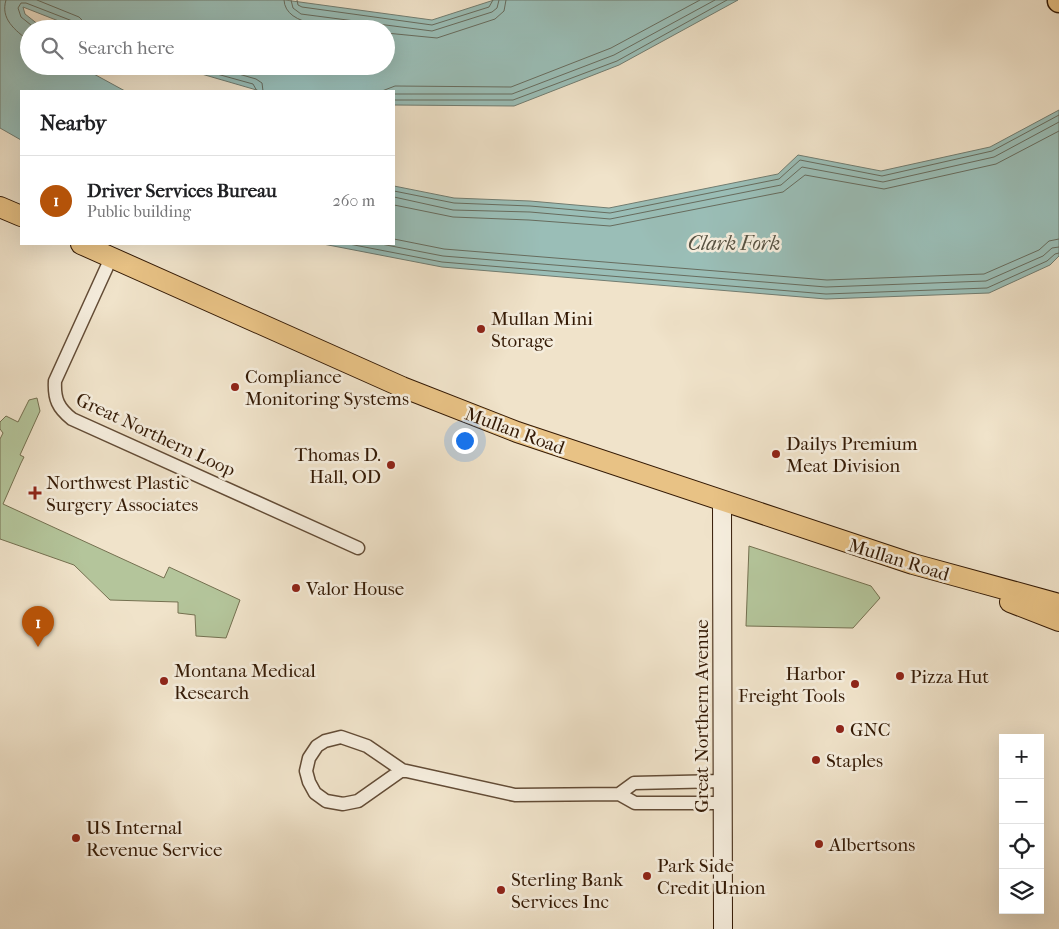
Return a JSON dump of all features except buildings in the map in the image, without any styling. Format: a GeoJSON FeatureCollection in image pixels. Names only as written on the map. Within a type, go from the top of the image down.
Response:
{"type":"FeatureCollection","features":[{"type":"Feature","properties":{"kind":"main road"},"geometry":{"type":"LineString","coordinates":[[0,207],[20,216]]}},
{"type":"Feature","properties":{"kind":"main road","name":"Mullan Road"},"geometry":{"type":"LineString","coordinates":[[83,245],[402,387],[517,432],[722,502],[964,579],[993,585],[1059,604]]}},
{"type":"Feature","properties":{"kind":"main road","name":"Mullan Road"},"geometry":{"type":"LineString","coordinates":[[964,579],[997,597],[1059,621]]}},
{"type":"Feature","properties":{"kind":"street","name":"Great Northern Loop"},"geometry":{"type":"LineString","coordinates":[[112,258],[55,380],[54,396],[61,410],[72,418],[358,548]]}},
{"type":"Feature","properties":{"kind":"street","name":"Great Northern Avenue"},"geometry":{"type":"LineString","coordinates":[[722,502],[723,929]]}},
{"type":"Feature","properties":{"kind":"street"},"geometry":{"type":"LineString","coordinates":[[402,770],[358,801],[343,804],[326,801],[315,793],[306,771],[309,758],[317,746],[326,741],[342,737],[366,746],[402,770],[515,795],[618,794],[635,803],[723,803]]}},
{"type":"Feature","properties":{"kind":"street"},"geometry":{"type":"LineString","coordinates":[[618,794],[634,783],[723,781]]}},
{"type":"Feature","properties":{"kind":"green space"},"geometry":{"type":"Polygon","coordinates":[[[37,398],[40,411],[20,455],[24,457],[3,504],[164,578],[169,567],[240,600],[226,638],[196,636],[195,615],[178,613],[178,602],[110,600],[74,565],[0,539],[0,439],[3,433],[0,429],[0,422],[6,416],[18,422],[29,400],[37,398]]]}},
{"type":"Feature","properties":{"kind":"green space"},"geometry":{"type":"Polygon","coordinates":[[[749,546],[871,586],[880,598],[853,628],[746,626],[749,546]]]}},
{"type":"Feature","properties":{"kind":"water"},"geometry":{"type":"Polygon","coordinates":[[[0,0],[285,0],[432,20],[494,0],[738,0],[619,65],[514,106],[395,105],[395,90],[257,90],[205,75],[395,75],[395,20],[56,20],[23,7],[25,14],[33,20],[20,20],[20,75],[96,75],[123,90],[20,90],[20,139],[0,128],[0,0]]]}},
{"type":"Feature","properties":{"kind":"water","name":"Clark Fork"},"geometry":{"type":"Polygon","coordinates":[[[1059,110],[1059,256],[1050,265],[989,293],[826,299],[442,267],[328,245],[395,245],[395,186],[454,198],[530,201],[609,208],[778,174],[798,155],[881,171],[990,147],[1059,110]]]}},
{"type":"Feature","properties":{"kind":"place","name":"Mullan Mini Storage"},"geometry":{"type":"Point","coordinates":[481,329]}},
{"type":"Feature","properties":{"kind":"place","name":"Compliance Monitoring Systems"},"geometry":{"type":"Point","coordinates":[235,387]}},
{"type":"Feature","properties":{"kind":"place","name":"Dailys Premium Meat Division"},"geometry":{"type":"Point","coordinates":[776,454]}},
{"type":"Feature","properties":{"kind":"place","name":"Thomas D. Hall, OD"},"geometry":{"type":"Point","coordinates":[391,465]}},
{"type":"Feature","properties":{"kind":"place","name":"Northwest Plastic Surgery Associates"},"geometry":{"type":"Point","coordinates":[35,493]}},
{"type":"Feature","properties":{"kind":"place","name":"Valor House"},"geometry":{"type":"Point","coordinates":[296,588]}},
{"type":"Feature","properties":{"kind":"place","name":"Driver Services Bureau"},"geometry":{"type":"Point","coordinates":[38,647]}},
{"type":"Feature","properties":{"kind":"place","name":"Pizza Hut"},"geometry":{"type":"Point","coordinates":[900,676]}},
{"type":"Feature","properties":{"kind":"place","name":"Montana Medical Research"},"geometry":{"type":"Point","coordinates":[164,681]}},
{"type":"Feature","properties":{"kind":"place","name":"Harbor Freight Tools"},"geometry":{"type":"Point","coordinates":[855,684]}},
{"type":"Feature","properties":{"kind":"place","name":"GNC"},"geometry":{"type":"Point","coordinates":[840,729]}},
{"type":"Feature","properties":{"kind":"place","name":"Staples"},"geometry":{"type":"Point","coordinates":[816,760]}},
{"type":"Feature","properties":{"kind":"place","name":"US Internal Revenue Service"},"geometry":{"type":"Point","coordinates":[76,838]}},
{"type":"Feature","properties":{"kind":"place","name":"Albertsons"},"geometry":{"type":"Point","coordinates":[819,844]}},
{"type":"Feature","properties":{"kind":"place","name":"Park Side Credit Union"},"geometry":{"type":"Point","coordinates":[647,876]}},
{"type":"Feature","properties":{"kind":"place","name":"Sterling Bank Services Inc"},"geometry":{"type":"Point","coordinates":[501,890]}}]}
